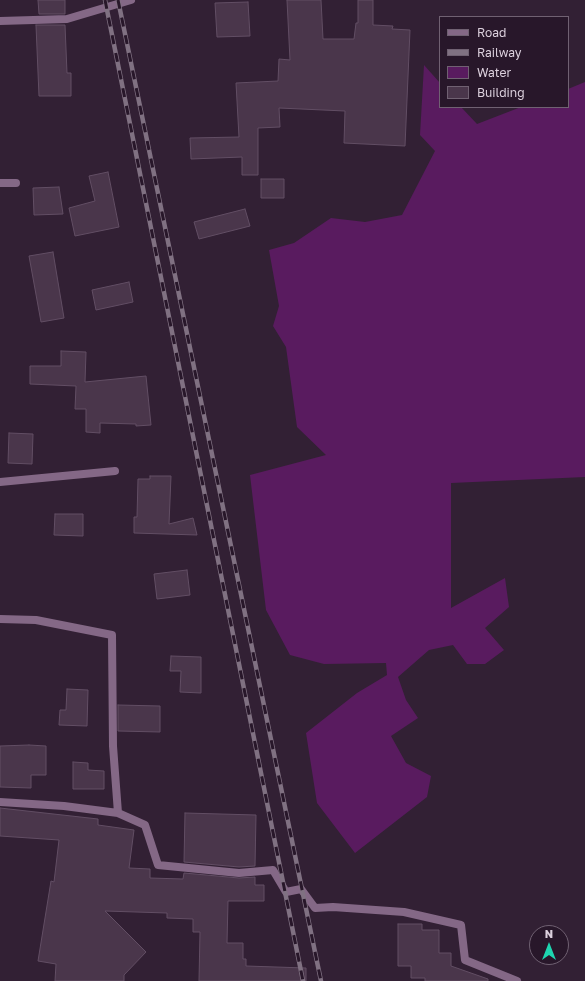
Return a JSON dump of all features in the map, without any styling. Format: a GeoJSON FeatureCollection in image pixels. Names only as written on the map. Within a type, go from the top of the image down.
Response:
{"type":"FeatureCollection","features":[{"type":"Feature","properties":{"kind":"street"},"geometry":{"type":"LineString","coordinates":[[0,21],[67,19],[131,0]]}},
{"type":"Feature","properties":{"kind":"street"},"geometry":{"type":"LineString","coordinates":[[0,183],[16,183]]}},
{"type":"Feature","properties":{"kind":"street"},"geometry":{"type":"LineString","coordinates":[[0,482],[115,471]]}},
{"type":"Feature","properties":{"kind":"street"},"geometry":{"type":"LineString","coordinates":[[0,619],[36,620],[112,635],[113,746],[118,813]]}},
{"type":"Feature","properties":{"kind":"street"},"geometry":{"type":"LineString","coordinates":[[0,802],[64,806],[118,813],[145,825],[158,865],[239,873],[273,870],[286,892],[301,889],[315,908],[333,907],[404,912],[461,925],[465,960],[516,981]]}},
{"type":"Feature","properties":{"kind":"water"},"geometry":{"type":"Polygon","coordinates":[[[424,65],[439,82],[439,108],[462,108],[477,124],[518,108],[569,108],[569,89],[585,82],[585,477],[451,483],[451,608],[505,578],[509,607],[485,628],[504,650],[485,664],[467,664],[453,645],[429,650],[398,677],[406,700],[418,718],[391,736],[406,763],[431,776],[427,797],[355,853],[317,803],[306,733],[357,693],[387,675],[386,663],[324,664],[290,655],[266,610],[250,475],[326,455],[297,427],[286,347],[273,326],[279,306],[269,250],[294,243],[331,218],[365,222],[402,215],[435,151],[420,135],[424,65]]]}},
{"type":"Feature","properties":{"kind":"building"},"geometry":{"type":"Polygon","coordinates":[[[38,0],[65,0],[65,14],[39,14],[38,0]]]}},
{"type":"Feature","properties":{"kind":"building"},"geometry":{"type":"Polygon","coordinates":[[[287,0],[321,0],[323,39],[354,39],[356,23],[358,23],[358,0],[373,0],[373,25],[393,26],[392,29],[410,30],[405,146],[344,143],[345,111],[279,108],[280,127],[258,128],[258,175],[242,175],[242,157],[191,159],[190,138],[239,137],[236,83],[278,81],[279,59],[290,60],[287,0]]]}},
{"type":"Feature","properties":{"kind":"building"},"geometry":{"type":"Polygon","coordinates":[[[248,2],[250,36],[217,37],[215,3],[248,2]]]}},
{"type":"Feature","properties":{"kind":"building"},"geometry":{"type":"Polygon","coordinates":[[[36,25],[65,25],[67,73],[71,73],[71,96],[39,96],[36,25]]]}},
{"type":"Feature","properties":{"kind":"building"},"geometry":{"type":"Polygon","coordinates":[[[108,172],[119,227],[75,236],[69,208],[95,201],[89,176],[108,172]]]}},
{"type":"Feature","properties":{"kind":"building"},"geometry":{"type":"Polygon","coordinates":[[[261,179],[284,179],[284,198],[261,198],[261,179]]]}},
{"type":"Feature","properties":{"kind":"building"},"geometry":{"type":"Polygon","coordinates":[[[59,187],[63,214],[34,215],[33,188],[59,187]]]}},
{"type":"Feature","properties":{"kind":"building"},"geometry":{"type":"Polygon","coordinates":[[[245,209],[250,226],[199,239],[194,222],[245,209]]]}},
{"type":"Feature","properties":{"kind":"building"},"geometry":{"type":"Polygon","coordinates":[[[53,252],[64,318],[41,322],[29,256],[53,252]]]}},
{"type":"Feature","properties":{"kind":"building"},"geometry":{"type":"Polygon","coordinates":[[[129,282],[133,302],[96,310],[92,290],[129,282]]]}},
{"type":"Feature","properties":{"kind":"building"},"geometry":{"type":"Polygon","coordinates":[[[61,351],[86,352],[85,382],[146,376],[151,425],[136,426],[136,424],[100,423],[100,433],[86,432],[86,409],[75,409],[76,386],[30,384],[30,366],[61,366],[61,351]]]}},
{"type":"Feature","properties":{"kind":"building"},"geometry":{"type":"Polygon","coordinates":[[[9,433],[33,434],[32,464],[8,463],[9,433]]]}},
{"type":"Feature","properties":{"kind":"building"},"geometry":{"type":"Polygon","coordinates":[[[150,476],[171,476],[169,524],[193,518],[197,535],[134,533],[134,517],[137,517],[138,479],[150,479],[150,476]]]}},
{"type":"Feature","properties":{"kind":"building"},"geometry":{"type":"Polygon","coordinates":[[[55,514],[83,514],[83,536],[54,535],[55,514]]]}},
{"type":"Feature","properties":{"kind":"building"},"geometry":{"type":"Polygon","coordinates":[[[187,570],[190,595],[157,599],[154,574],[187,570]]]}},
{"type":"Feature","properties":{"kind":"building"},"geometry":{"type":"Polygon","coordinates":[[[171,656],[201,657],[201,693],[180,692],[181,671],[170,671],[171,656]]]}},
{"type":"Feature","properties":{"kind":"building"},"geometry":{"type":"Polygon","coordinates":[[[67,689],[88,690],[87,726],[59,725],[60,710],[66,710],[67,689]]]}},
{"type":"Feature","properties":{"kind":"building"},"geometry":{"type":"Polygon","coordinates":[[[118,705],[160,706],[160,732],[118,731],[118,705]]]}},
{"type":"Feature","properties":{"kind":"building"},"geometry":{"type":"Polygon","coordinates":[[[0,746],[46,746],[46,775],[31,775],[31,788],[0,787],[0,746]]]}},
{"type":"Feature","properties":{"kind":"building"},"geometry":{"type":"Polygon","coordinates":[[[73,762],[88,763],[88,770],[104,771],[104,789],[73,789],[73,762]]]}},
{"type":"Feature","properties":{"kind":"building"},"geometry":{"type":"Polygon","coordinates":[[[0,808],[98,819],[98,825],[134,830],[129,868],[150,869],[150,878],[183,879],[184,873],[239,878],[255,877],[255,885],[264,885],[264,901],[228,901],[227,943],[243,943],[243,959],[246,959],[246,966],[306,968],[306,981],[199,981],[200,932],[193,932],[193,919],[167,918],[167,913],[105,911],[146,952],[124,975],[124,981],[55,981],[56,964],[38,961],[51,881],[54,882],[59,840],[0,836],[0,808]]]}},
{"type":"Feature","properties":{"kind":"building"},"geometry":{"type":"Polygon","coordinates":[[[185,813],[256,815],[255,866],[239,867],[184,862],[185,813]]]}},
{"type":"Feature","properties":{"kind":"building"},"geometry":{"type":"Polygon","coordinates":[[[398,924],[422,924],[422,930],[439,930],[439,953],[451,953],[451,966],[488,979],[488,981],[425,981],[425,978],[411,978],[411,966],[398,966],[398,924]]]}},
{"type":"Feature","properties":{"kind":"railway"},"geometry":{"type":"LineString","coordinates":[[105,0],[303,981]]}},
{"type":"Feature","properties":{"kind":"railway"},"geometry":{"type":"LineString","coordinates":[[118,0],[321,981]]}}]}
